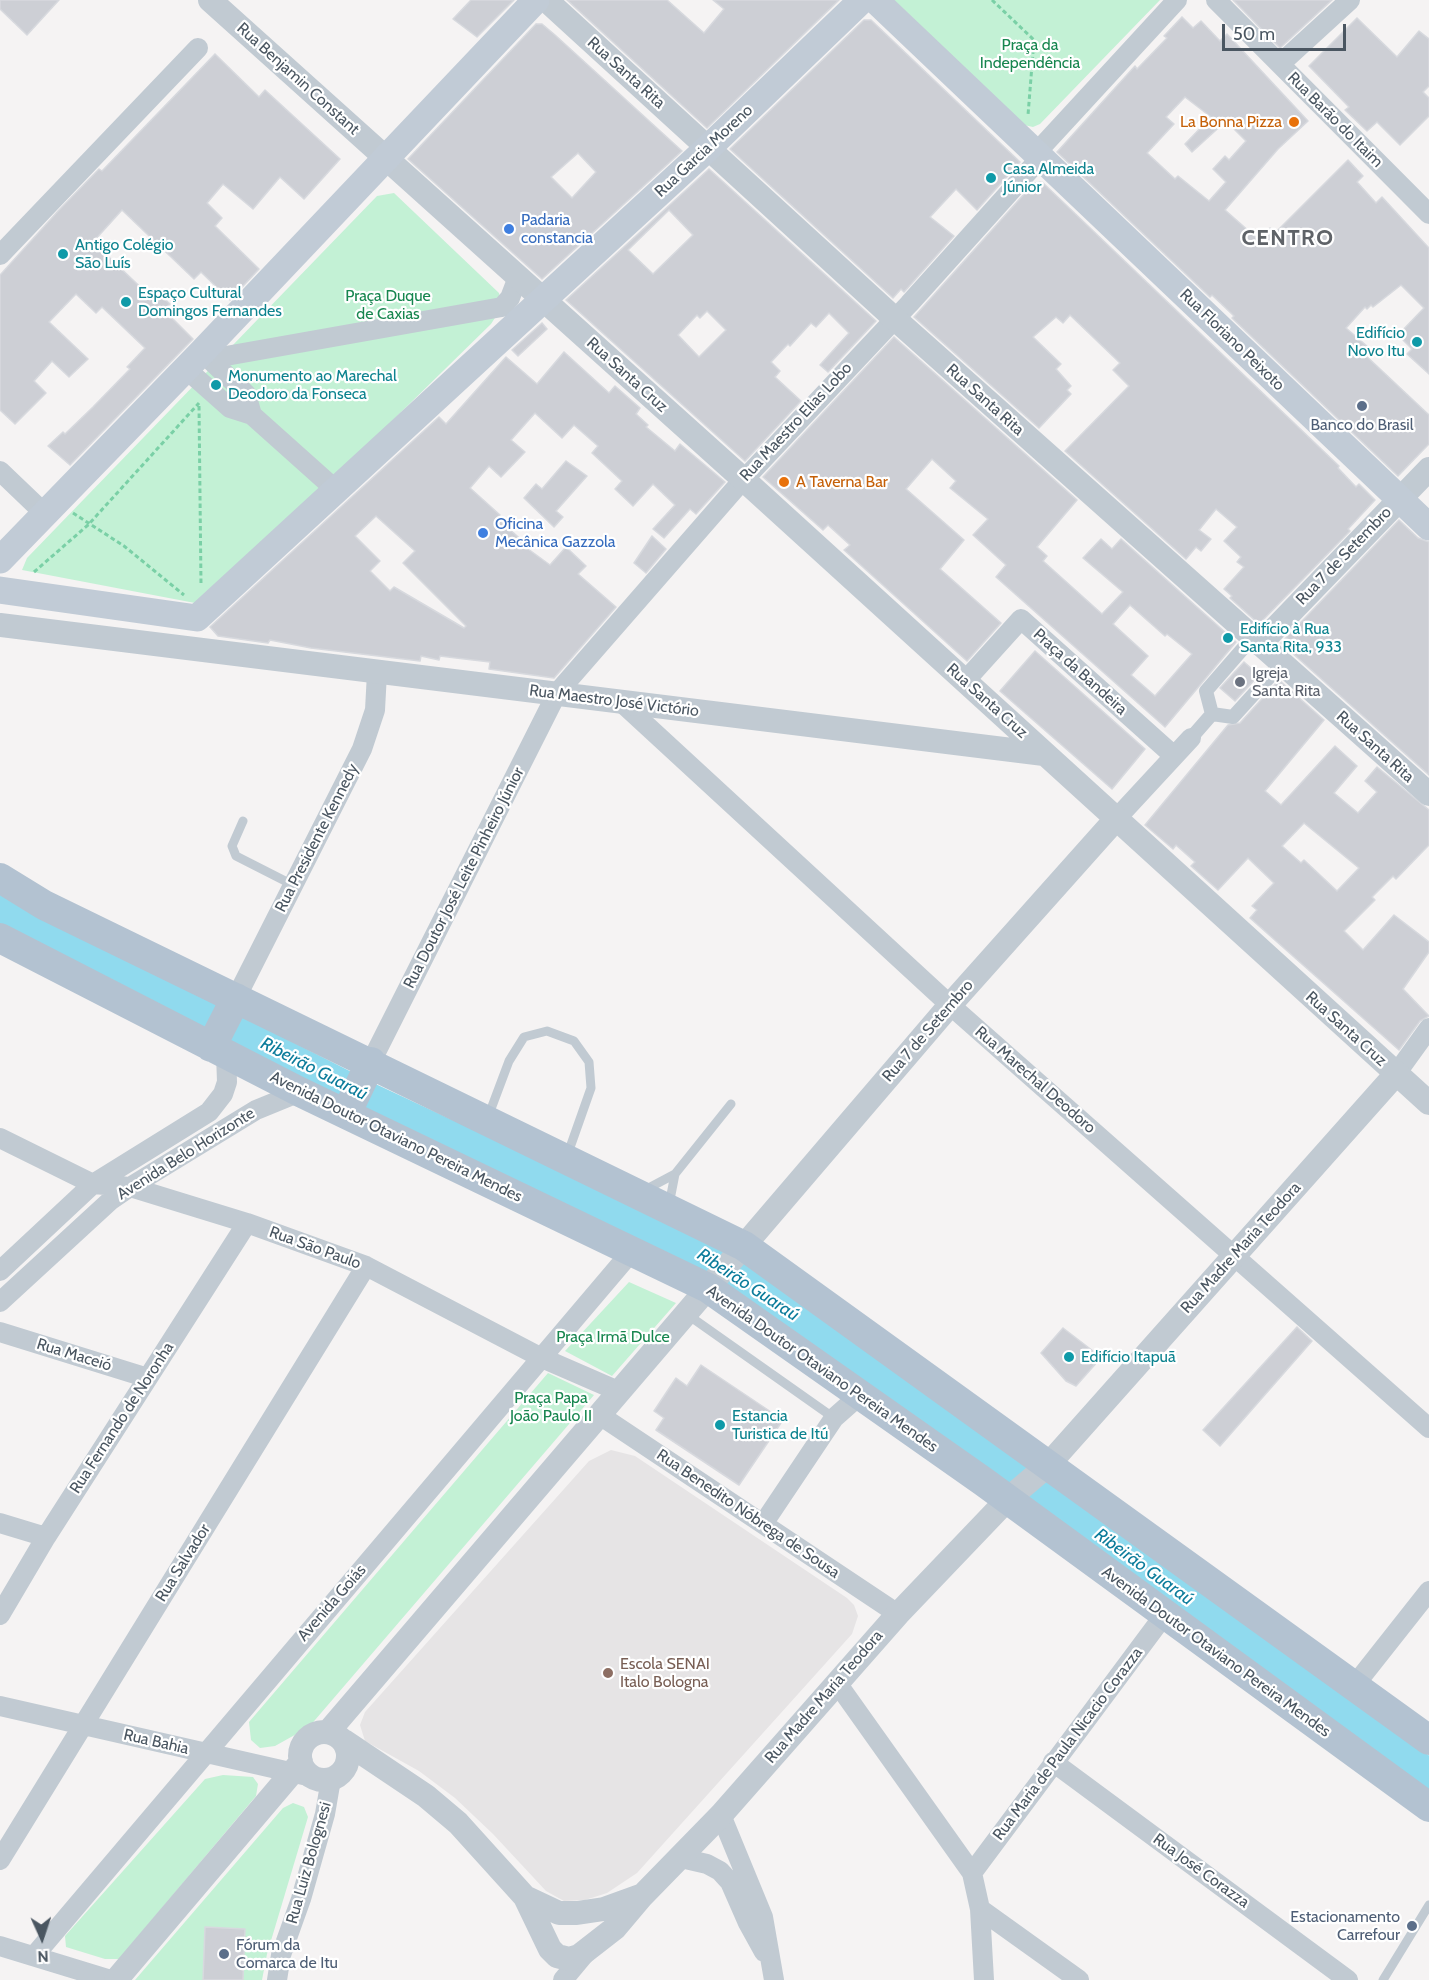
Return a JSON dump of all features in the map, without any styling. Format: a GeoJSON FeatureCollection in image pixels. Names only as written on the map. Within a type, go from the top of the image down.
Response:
{"type":"FeatureCollection","features":[{"type":"Feature","properties":{"kind":"main road"},"geometry":{"type":"LineString","coordinates":[[0,560],[198,364],[385,158],[537,0]]}},
{"type":"Feature","properties":{"kind":"main road","name":"Rua Garcia Moreno"},"geometry":{"type":"LineString","coordinates":[[543,300],[708,148],[862,0]]}},
{"type":"Feature","properties":{"kind":"main road"},"geometry":{"type":"LineString","coordinates":[[875,0],[1031,148]]}},
{"type":"Feature","properties":{"kind":"main road","name":"Rua Floriano Peixoto"},"geometry":{"type":"LineString","coordinates":[[1031,148],[1429,527]]}},
{"type":"Feature","properties":{"kind":"main road"},"geometry":{"type":"LineString","coordinates":[[0,590],[196,608],[337,491],[543,300]]}},
{"type":"Feature","properties":{"kind":"main road","name":"Avenida Doutor Otaviano Pereira Mendes"},"geometry":{"type":"LineString","coordinates":[[0,878],[44,905],[224,1029],[300,1092],[358,1088],[487,1119],[668,1207],[740,1251],[1044,1469],[1429,1740]]}},
{"type":"Feature","properties":{"kind":"main road","name":"Avenida Doutor Otaviano Pereira Mendes"},"geometry":{"type":"LineString","coordinates":[[0,938],[224,1029],[358,1088],[632,1251],[713,1282],[860,1395],[1011,1496],[1165,1614],[1429,1807]]}},
{"type":"Feature","properties":{"kind":"street","name":"Rua Benjamin Constant"},"geometry":{"type":"LineString","coordinates":[[210,0],[385,158]]}},
{"type":"Feature","properties":{"kind":"street","name":"Rua Santa Rita"},"geometry":{"type":"LineString","coordinates":[[546,0],[895,319],[1429,794]]}},
{"type":"Feature","properties":{"kind":"street"},"geometry":{"type":"LineString","coordinates":[[1031,148],[1177,0]]}},
{"type":"Feature","properties":{"kind":"street","name":"Rua Barão do Itaim"},"geometry":{"type":"LineString","coordinates":[[1216,0],[1429,214]]}},
{"type":"Feature","properties":{"kind":"street"},"geometry":{"type":"LineString","coordinates":[[1280,64],[1350,0]]}},
{"type":"Feature","properties":{"kind":"street"},"geometry":{"type":"LineString","coordinates":[[0,255],[198,48]]}},
{"type":"Feature","properties":{"kind":"street","name":"Rua Maestro Elias Lobo"},"geometry":{"type":"LineString","coordinates":[[557,693],[743,479],[884,327],[895,319],[1034,165],[1031,148]]}},
{"type":"Feature","properties":{"kind":"street"},"geometry":{"type":"LineString","coordinates":[[385,158],[543,300]]}},
{"type":"Feature","properties":{"kind":"street"},"geometry":{"type":"LineString","coordinates":[[337,491],[252,415],[230,408],[198,364],[502,307],[510,298],[518,277]]}},
{"type":"Feature","properties":{"kind":"street","name":"Rua Santa Cruz"},"geometry":{"type":"LineString","coordinates":[[543,300],[1429,1103]]}},
{"type":"Feature","properties":{"kind":"street","name":"Rua 7 de Setembro"},"geometry":{"type":"LineString","coordinates":[[1212,714],[1206,691],[1429,469]]}},
{"type":"Feature","properties":{"kind":"street"},"geometry":{"type":"LineString","coordinates":[[0,471],[51,507]]}},
{"type":"Feature","properties":{"kind":"street"},"geometry":{"type":"LineString","coordinates":[[0,625],[184,648],[196,608]]}},
{"type":"Feature","properties":{"kind":"street","name":"Praça da Bandeira"},"geometry":{"type":"LineString","coordinates":[[965,681],[1021,619],[1174,756]]}},
{"type":"Feature","properties":{"kind":"street","name":"Rua Maestro José Victório"},"geometry":{"type":"LineString","coordinates":[[184,648],[1044,754]]}},
{"type":"Feature","properties":{"kind":"street"},"geometry":{"type":"LineString","coordinates":[[1116,819],[1212,714],[1233,717],[1282,663]]}},
{"type":"Feature","properties":{"kind":"street","name":"Rua Presidente Kennedy"},"geometry":{"type":"LineString","coordinates":[[224,1029],[362,749],[375,710],[377,673]]}},
{"type":"Feature","properties":{"kind":"street","name":"Rua Doutor José Leite Pinheiro Júnior"},"geometry":{"type":"LineString","coordinates":[[358,1088],[557,693]]}},
{"type":"Feature","properties":{"kind":"street","name":"Rua Marechal Deodoro"},"geometry":{"type":"LineString","coordinates":[[620,701],[950,1005],[1429,1428]]}},
{"type":"Feature","properties":{"kind":"street","name":"Rua 7 de Setembro"},"geometry":{"type":"LineString","coordinates":[[740,1251],[950,1005],[1116,819]]}},
{"type":"Feature","properties":{"kind":"street","name":"Rua Madre Maria Teodora"},"geometry":{"type":"LineString","coordinates":[[525,1897],[550,1949],[557,1956],[569,1959],[589,1948],[615,1928],[642,1896],[721,1815],[898,1614],[1011,1496],[1044,1469],[1396,1074],[1429,1028]]}},
{"type":"Feature","properties":{"kind":"street","name":"Avenida Belo Horizonte"},"geometry":{"type":"LineString","coordinates":[[0,1271],[93,1184],[209,1112],[223,1094],[227,1082],[224,1029]]}},
{"type":"Feature","properties":{"kind":"street","name":"Avenida Belo Horizonte"},"geometry":{"type":"LineString","coordinates":[[0,1302],[111,1200],[130,1186],[256,1110],[300,1092]]}},
{"type":"Feature","properties":{"kind":"street","name":"Rua São Paulo"},"geometry":{"type":"LineString","coordinates":[[0,1138],[93,1184],[130,1186],[247,1223],[366,1266],[542,1358],[618,1391]]}},
{"type":"Feature","properties":{"kind":"street","name":"Rua Fernando de Noronha"},"geometry":{"type":"LineString","coordinates":[[0,1615],[46,1537],[247,1223]]}},
{"type":"Feature","properties":{"kind":"street","name":"Avenida Goiás"},"geometry":{"type":"LineString","coordinates":[[34,1956],[632,1251]]}},
{"type":"Feature","properties":{"kind":"street"},"geometry":{"type":"LineString","coordinates":[[336,1736],[598,1414],[740,1251]]}},
{"type":"Feature","properties":{"kind":"street","name":"Rua Salvador"},"geometry":{"type":"LineString","coordinates":[[0,1860],[366,1266]]}},
{"type":"Feature","properties":{"kind":"street","name":"Rua Maceió"},"geometry":{"type":"LineString","coordinates":[[0,1332],[148,1378]]}},
{"type":"Feature","properties":{"kind":"street"},"geometry":{"type":"LineString","coordinates":[[763,1524],[834,1418],[860,1395]]}},
{"type":"Feature","properties":{"kind":"street","name":"Rua Benedito Nóbrega de Sousa"},"geometry":{"type":"LineString","coordinates":[[598,1414],[898,1614]]}},
{"type":"Feature","properties":{"kind":"street"},"geometry":{"type":"LineString","coordinates":[[0,1523],[46,1537]]}},
{"type":"Feature","properties":{"kind":"street"},"geometry":{"type":"LineString","coordinates":[[1354,1686],[1429,1591]]}},
{"type":"Feature","properties":{"kind":"street","name":"Rua Maria de Paula Nicacio Corazza"},"geometry":{"type":"LineString","coordinates":[[972,1874],[1165,1614]]}},
{"type":"Feature","properties":{"kind":"street"},"geometry":{"type":"LineString","coordinates":[[837,1683],[972,1874],[980,1908],[984,1980]]}},
{"type":"Feature","properties":{"kind":"street","name":"Rua Bahia"},"geometry":{"type":"LineString","coordinates":[[0,1706],[203,1754],[316,1775]]}},
{"type":"Feature","properties":{"kind":"street"},"geometry":{"type":"LineString","coordinates":[[316,1775],[300,1753],[309,1736],[336,1736],[426,1796],[458,1823],[525,1897],[568,1913],[590,1928],[589,1948],[563,1980]]}},
{"type":"Feature","properties":{"kind":"street"},"geometry":{"type":"LineString","coordinates":[[0,1946],[114,1980],[270,1797],[349,1759],[336,1736]]}},
{"type":"Feature","properties":{"kind":"street","name":"Rua José Corazza"},"geometry":{"type":"LineString","coordinates":[[1053,1762],[1348,1980]]}},
{"type":"Feature","properties":{"kind":"street"},"geometry":{"type":"LineString","coordinates":[[316,1775],[364,1769],[388,1772]]}},
{"type":"Feature","properties":{"kind":"street","name":"Rua Luiz Bolognesi"},"geometry":{"type":"LineString","coordinates":[[277,1980],[281,1955],[301,1899],[325,1814],[316,1775]]}},
{"type":"Feature","properties":{"kind":"street"},"geometry":{"type":"LineString","coordinates":[[721,1815],[763,1917],[772,1971]]}},
{"type":"Feature","properties":{"kind":"street"},"geometry":{"type":"LineString","coordinates":[[681,1858],[707,1864],[720,1871],[730,1882],[747,1923],[772,1971]]}},
{"type":"Feature","properties":{"kind":"street","name":"Rua Madre Maria Teodora"},"geometry":{"type":"LineString","coordinates":[[568,1913],[604,1909],[642,1896]]}},
{"type":"Feature","properties":{"kind":"street"},"geometry":{"type":"LineString","coordinates":[[980,1908],[1079,1980]]}},
{"type":"Feature","properties":{"kind":"street"},"geometry":{"type":"LineString","coordinates":[[544,1936],[548,1926],[568,1913]]}},
{"type":"Feature","properties":{"kind":"lane"},"geometry":{"type":"LineString","coordinates":[[243,821],[232,846],[236,856],[293,885]]}},
{"type":"Feature","properties":{"kind":"lane"},"geometry":{"type":"LineString","coordinates":[[487,1119],[509,1062],[524,1037],[547,1031],[574,1041],[589,1062],[591,1088],[567,1159]]}},
{"type":"Feature","properties":{"kind":"lane"},"geometry":{"type":"LineString","coordinates":[[639,1193],[675,1174],[732,1104]]}},
{"type":"Feature","properties":{"kind":"lane"},"geometry":{"type":"LineString","coordinates":[[668,1207],[675,1174]]}},
{"type":"Feature","properties":{"kind":"lane"},"geometry":{"type":"LineString","coordinates":[[686,1314],[834,1418]]}},
{"type":"Feature","properties":{"kind":"lane"},"geometry":{"type":"LineString","coordinates":[[1383,1980],[1429,1905]]}},
{"type":"Feature","properties":{"kind":"path"},"geometry":{"type":"LineString","coordinates":[[992,0],[1034,40],[1031,148]]}},
{"type":"Feature","properties":{"kind":"path"},"geometry":{"type":"LineString","coordinates":[[51,507],[124,546],[196,608],[201,602],[198,364]]}},
{"type":"Feature","properties":{"kind":"path"},"geometry":{"type":"LineString","coordinates":[[33,573],[88,525],[200,402]]}},
{"type":"Feature","properties":{"kind":"shaded area","name":"Escola SENAI Italo Bologna"},"geometry":{"type":"Polygon","coordinates":[[[611,1450],[635,1456],[847,1598],[854,1605],[858,1616],[852,1634],[637,1873],[607,1893],[585,1900],[564,1901],[546,1891],[493,1834],[455,1798],[419,1771],[365,1741],[360,1725],[365,1712],[589,1461],[611,1450]]]}},
{"type":"Feature","properties":{"kind":"green space","name":"Praça da Independência"},"geometry":{"type":"Polygon","coordinates":[[[894,0],[1160,0],[1040,124],[1033,127],[1024,125],[894,0]]]}},
{"type":"Feature","properties":{"kind":"green space","name":"Praça Duque de Caxias"},"geometry":{"type":"Polygon","coordinates":[[[394,193],[499,293],[502,307],[491,324],[345,467],[195,603],[22,570],[27,558],[377,196],[394,193]]]}},
{"type":"Feature","properties":{"kind":"green space","name":"Praça Irmã Dulce"},"geometry":{"type":"Polygon","coordinates":[[[629,1282],[676,1303],[612,1376],[565,1351],[629,1282]]]}},
{"type":"Feature","properties":{"kind":"green space","name":"Praça Papa João Paulo II"},"geometry":{"type":"Polygon","coordinates":[[[548,1373],[594,1395],[309,1727],[275,1746],[260,1748],[251,1740],[249,1722],[548,1373]]]}},
{"type":"Feature","properties":{"kind":"green space"},"geometry":{"type":"Polygon","coordinates":[[[223,1775],[253,1777],[258,1784],[256,1796],[119,1959],[105,1959],[66,1947],[65,1936],[205,1779],[223,1775]]]}},
{"type":"Feature","properties":{"kind":"green space"},"geometry":{"type":"Polygon","coordinates":[[[293,1803],[304,1807],[308,1817],[267,1954],[262,1980],[135,1980],[283,1808],[293,1803]]]}},
{"type":"Feature","properties":{"kind":"building"},"geometry":{"type":"Polygon","coordinates":[[[0,0],[59,0],[27,35],[0,9],[0,0]]]}},
{"type":"Feature","properties":{"kind":"building"},"geometry":{"type":"Polygon","coordinates":[[[471,0],[514,0],[477,37],[453,19],[471,0]]]}},
{"type":"Feature","properties":{"kind":"building"},"geometry":{"type":"Polygon","coordinates":[[[567,0],[667,0],[704,33],[724,9],[713,0],[839,0],[707,128],[567,0]]]}},
{"type":"Feature","properties":{"kind":"building"},"geometry":{"type":"Polygon","coordinates":[[[1233,0],[1332,0],[1280,48],[1233,0]]]}},
{"type":"Feature","properties":{"kind":"building"},"geometry":{"type":"Polygon","coordinates":[[[1182,17],[1193,28],[1201,21],[1220,41],[1227,34],[1308,121],[1278,149],[1225,210],[1259,240],[1270,228],[1275,233],[1348,160],[1363,176],[1357,182],[1376,203],[1382,197],[1429,248],[1429,374],[1407,354],[1412,349],[1398,335],[1424,308],[1401,285],[1373,307],[1371,305],[1367,309],[1365,307],[1346,328],[1368,347],[1363,353],[1429,415],[1429,444],[1398,476],[1232,318],[1234,316],[1212,295],[1210,297],[1057,152],[1135,66],[1137,69],[1167,38],[1164,36],[1182,17]],[[1185,97],[1166,117],[1174,124],[1147,153],[1175,179],[1178,176],[1209,201],[1226,182],[1213,169],[1225,156],[1229,160],[1246,141],[1226,121],[1192,152],[1185,144],[1211,117],[1185,97]]]}},
{"type":"Feature","properties":{"kind":"building"},"geometry":{"type":"Polygon","coordinates":[[[1357,18],[1397,57],[1419,31],[1429,39],[1429,86],[1423,92],[1429,98],[1429,116],[1400,145],[1377,122],[1367,131],[1345,110],[1349,107],[1309,66],[1357,18]]]}},
{"type":"Feature","properties":{"kind":"building"},"geometry":{"type":"Polygon","coordinates":[[[864,20],[871,20],[1020,162],[977,210],[956,189],[930,217],[954,236],[904,292],[901,289],[893,298],[730,149],[864,20]]]}},
{"type":"Feature","properties":{"kind":"building"},"geometry":{"type":"Polygon","coordinates":[[[536,24],[542,24],[555,35],[682,151],[542,279],[408,159],[536,24]],[[578,153],[551,177],[572,198],[596,172],[578,153]]]}},
{"type":"Feature","properties":{"kind":"building","name":"Antigo Colégio São Luís"},"geometry":{"type":"Polygon","coordinates":[[[215,54],[259,97],[265,90],[340,159],[304,199],[280,177],[253,209],[223,184],[207,203],[222,218],[215,226],[259,269],[230,300],[201,272],[194,279],[122,210],[93,242],[153,299],[158,293],[170,304],[164,310],[193,339],[70,465],[48,446],[63,432],[65,434],[93,407],[130,369],[127,367],[145,348],[102,307],[96,313],[76,294],[49,322],[88,359],[69,377],[52,361],[34,381],[46,393],[15,424],[0,410],[0,275],[59,210],[99,169],[102,171],[215,54]]]}},
{"type":"Feature","properties":{"kind":"building"},"geometry":{"type":"Polygon","coordinates":[[[709,169],[876,321],[828,372],[820,365],[849,333],[829,313],[816,327],[811,323],[790,346],[788,344],[771,362],[780,371],[775,377],[801,401],[745,461],[566,300],[709,169]],[[669,210],[628,250],[653,274],[693,235],[669,210]],[[707,311],[700,318],[697,315],[678,335],[699,357],[726,330],[707,311]]]}},
{"type":"Feature","properties":{"kind":"building"},"geometry":{"type":"Polygon","coordinates":[[[1042,182],[1339,466],[1338,468],[1356,487],[1359,484],[1375,500],[1348,529],[1350,531],[1259,624],[1230,598],[1232,596],[1224,589],[1244,567],[1237,562],[1241,557],[1224,541],[1237,527],[1216,509],[1199,530],[1211,539],[1201,551],[1196,547],[1186,559],[1065,451],[1129,386],[1113,370],[1120,363],[1070,315],[1063,323],[1056,317],[1033,337],[1061,364],[1056,369],[1071,386],[1067,390],[1071,394],[1039,428],[914,317],[1034,183],[1042,182]]]}},
{"type":"Feature","properties":{"kind":"building"},"geometry":{"type":"Polygon","coordinates":[[[542,323],[547,329],[518,356],[512,350],[542,323]]]}},
{"type":"Feature","properties":{"kind":"building"},"geometry":{"type":"Polygon","coordinates":[[[894,337],[1077,500],[1037,547],[1047,556],[1043,561],[1102,614],[1123,592],[1083,558],[1101,539],[1112,549],[1121,539],[1236,642],[1165,727],[996,577],[1006,565],[973,535],[988,519],[950,488],[956,481],[932,459],[906,489],[964,540],[940,569],[1001,623],[967,661],[844,550],[850,545],[828,525],[823,530],[763,477],[894,337]],[[1130,605],[1113,624],[1148,656],[1131,675],[1155,696],[1192,654],[1167,634],[1165,636],[1130,605]]]}},
{"type":"Feature","properties":{"kind":"building"},"geometry":{"type":"Polygon","coordinates":[[[564,352],[609,393],[615,386],[640,408],[636,414],[648,425],[646,427],[675,451],[680,444],[725,482],[696,514],[690,509],[664,538],[653,529],[675,505],[653,484],[633,506],[615,489],[622,481],[592,453],[598,446],[574,425],[562,438],[535,413],[511,440],[525,452],[501,477],[489,466],[470,488],[500,515],[497,518],[526,544],[524,546],[550,565],[566,547],[586,566],[578,574],[616,607],[554,678],[489,669],[490,662],[440,656],[439,660],[421,656],[420,661],[311,648],[270,640],[268,643],[218,636],[210,627],[439,417],[446,424],[506,357],[537,384],[564,352]],[[376,516],[355,536],[380,561],[370,571],[390,591],[394,587],[464,628],[466,626],[403,563],[415,551],[376,516]]]}},
{"type":"Feature","properties":{"kind":"building"},"geometry":{"type":"Polygon","coordinates":[[[566,461],[587,476],[556,511],[563,517],[554,527],[524,498],[536,484],[542,489],[566,461]]]}},
{"type":"Feature","properties":{"kind":"building"},"geometry":{"type":"Polygon","coordinates":[[[1399,520],[1418,538],[1429,542],[1429,775],[1281,643],[1399,520]]]}},
{"type":"Feature","properties":{"kind":"building"},"geometry":{"type":"Polygon","coordinates":[[[652,536],[666,549],[646,573],[634,563],[652,536]]]}},
{"type":"Feature","properties":{"kind":"building"},"geometry":{"type":"Polygon","coordinates":[[[1035,651],[1145,749],[1112,789],[1000,691],[1035,651]]]}},
{"type":"Feature","properties":{"kind":"building","name":"Igreja Santa Rita"},"geometry":{"type":"Polygon","coordinates":[[[1244,662],[1259,675],[1235,701],[1220,688],[1244,662]]]}},
{"type":"Feature","properties":{"kind":"building"},"geometry":{"type":"Polygon","coordinates":[[[1279,680],[1324,720],[1265,791],[1281,805],[1335,746],[1357,766],[1334,793],[1358,813],[1377,792],[1365,781],[1377,767],[1429,810],[1429,845],[1396,879],[1393,876],[1372,897],[1375,900],[1344,931],[1363,950],[1394,915],[1429,942],[1429,952],[1403,989],[1429,1016],[1420,1021],[1399,1050],[1250,918],[1257,910],[1252,906],[1274,883],[1248,858],[1218,890],[1191,866],[1195,862],[1176,845],[1173,849],[1145,825],[1228,725],[1240,723],[1279,680]],[[1304,823],[1282,846],[1301,863],[1304,860],[1337,891],[1359,868],[1304,823]]]}},
{"type":"Feature","properties":{"kind":"building"},"geometry":{"type":"Polygon","coordinates":[[[1297,1327],[1312,1341],[1220,1446],[1203,1430],[1297,1327]]]}},
{"type":"Feature","properties":{"kind":"building","name":"Edifício Itapuã"},"geometry":{"type":"Polygon","coordinates":[[[1063,1328],[1093,1351],[1093,1355],[1099,1360],[1076,1386],[1066,1381],[1041,1353],[1063,1328]]]}},
{"type":"Feature","properties":{"kind":"building","name":"Estancia Turistica de Itú"},"geometry":{"type":"Polygon","coordinates":[[[701,1365],[783,1420],[739,1485],[656,1430],[664,1418],[654,1411],[676,1378],[687,1386],[701,1365]]]}},
{"type":"Feature","properties":{"kind":"building","name":"Fórum da Comarca de Itu"},"geometry":{"type":"Polygon","coordinates":[[[205,1927],[245,1929],[243,1980],[203,1980],[205,1927]]]}},
{"type":"Feature","properties":{"kind":"waterway","name":"Ribeirão Guaraú"},"geometry":{"type":"LineString","coordinates":[[0,910],[366,1096],[699,1252],[744,1278],[1429,1774]]}},
{"type":"Feature","properties":{"kind":"place","name":"La Bonna Pizza"},"geometry":{"type":"Point","coordinates":[1294,122]}},
{"type":"Feature","properties":{"kind":"place","name":"Casa Almeida Júnior"},"geometry":{"type":"Point","coordinates":[991,178]}},
{"type":"Feature","properties":{"kind":"place","name":"Padaria constancia"},"geometry":{"type":"Point","coordinates":[509,229]}},
{"type":"Feature","properties":{"kind":"place","name":"Antigo Colégio São Luís"},"geometry":{"type":"Point","coordinates":[63,254]}},
{"type":"Feature","properties":{"kind":"place","name":"Espaço Cultural Domingos Fernandes"},"geometry":{"type":"Point","coordinates":[126,302]}},
{"type":"Feature","properties":{"kind":"place","name":"Edifício Novo Itu"},"geometry":{"type":"Point","coordinates":[1417,342]}},
{"type":"Feature","properties":{"kind":"place","name":"Monumento ao Marechal Deodoro da Fonseca"},"geometry":{"type":"Point","coordinates":[216,385]}},
{"type":"Feature","properties":{"kind":"place","name":"Banco do Brasil"},"geometry":{"type":"Point","coordinates":[1362,406]}},
{"type":"Feature","properties":{"kind":"place","name":"A Taverna Bar"},"geometry":{"type":"Point","coordinates":[784,482]}},
{"type":"Feature","properties":{"kind":"place","name":"Oficina Mecânica Gazzola"},"geometry":{"type":"Point","coordinates":[483,533]}},
{"type":"Feature","properties":{"kind":"place","name":"Edifício à Rua Santa Rita, 933"},"geometry":{"type":"Point","coordinates":[1228,638]}},
{"type":"Feature","properties":{"kind":"place","name":"Igreja Santa Rita"},"geometry":{"type":"Point","coordinates":[1240,682]}},
{"type":"Feature","properties":{"kind":"place","name":"Edifício Itapuã"},"geometry":{"type":"Point","coordinates":[1069,1357]}},
{"type":"Feature","properties":{"kind":"place","name":"Estancia Turistica de Itú"},"geometry":{"type":"Point","coordinates":[720,1425]}},
{"type":"Feature","properties":{"kind":"place","name":"Escola SENAI Italo Bologna"},"geometry":{"type":"Point","coordinates":[608,1673]}},
{"type":"Feature","properties":{"kind":"place","name":"Estacionamento Carrefour"},"geometry":{"type":"Point","coordinates":[1412,1926]}},
{"type":"Feature","properties":{"kind":"place","name":"Fórum da Comarca de Itu"},"geometry":{"type":"Point","coordinates":[224,1954]}},
{"type":"Feature","properties":{"kind":"district","name":"CENTRO"},"geometry":{"type":"Point","coordinates":[1288,239]}}]}
